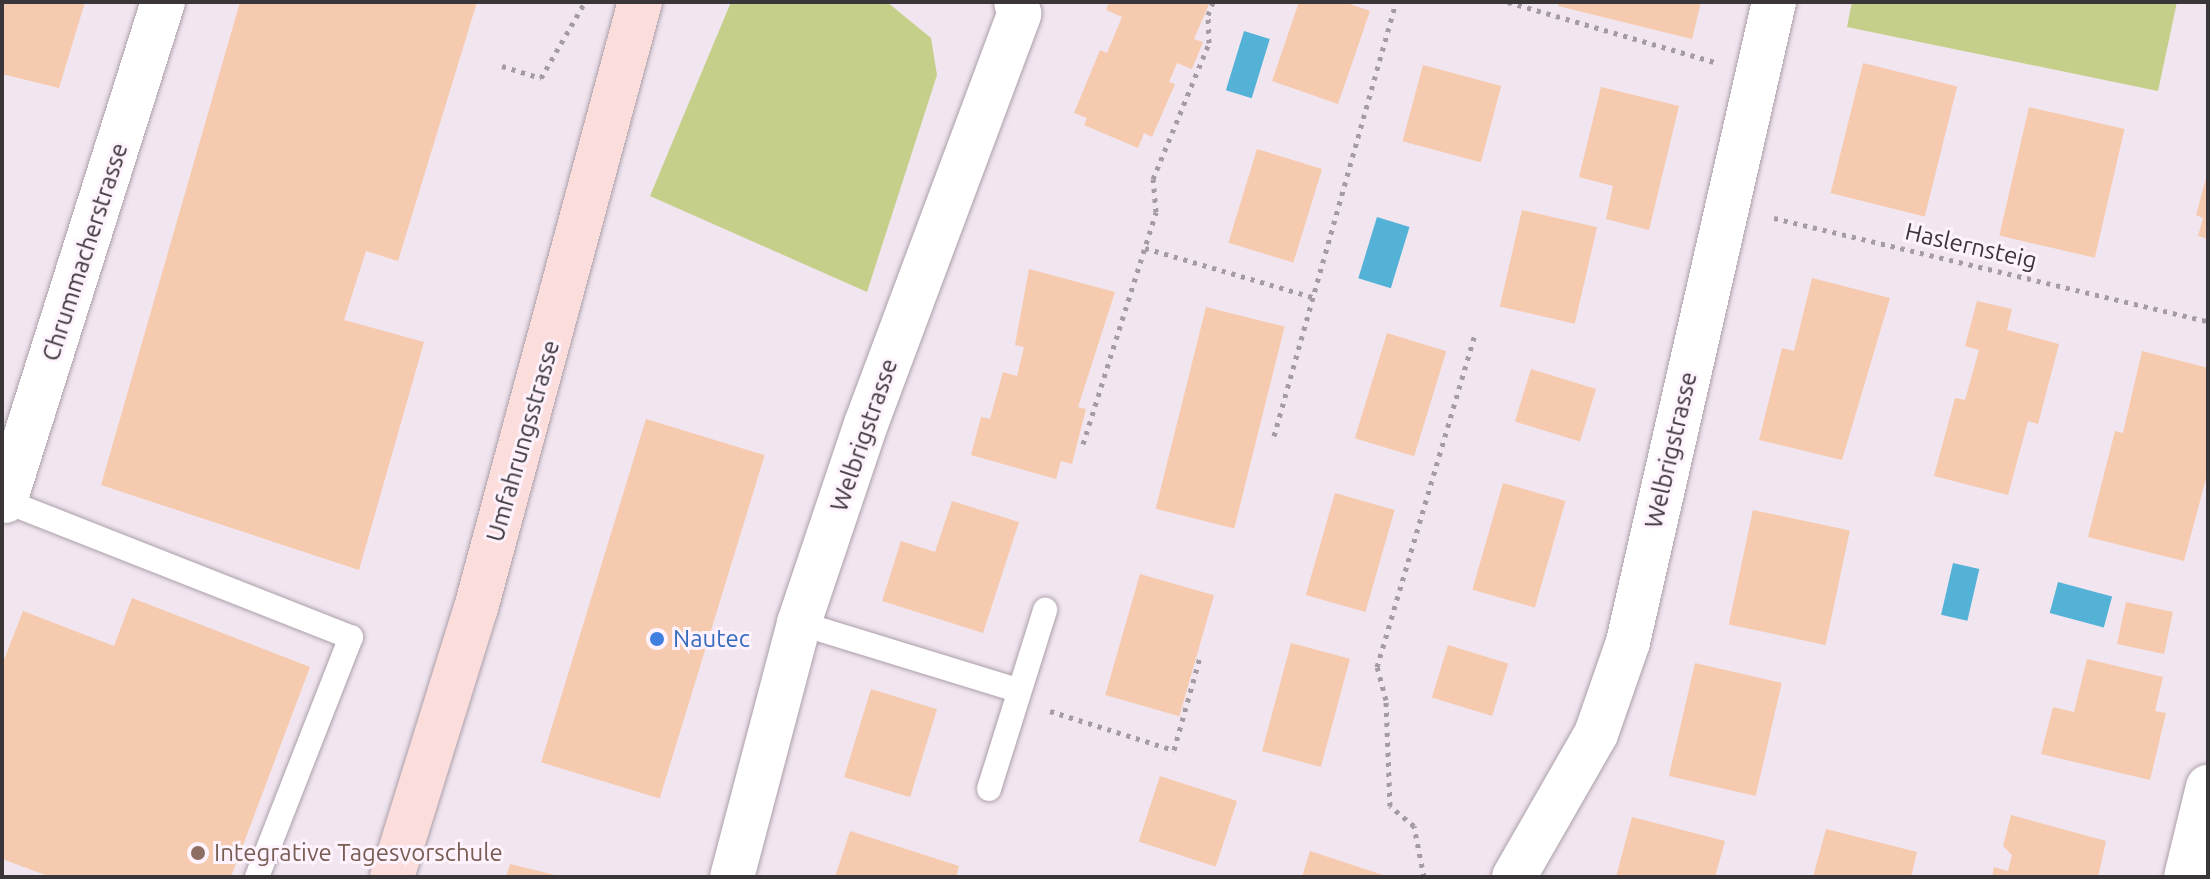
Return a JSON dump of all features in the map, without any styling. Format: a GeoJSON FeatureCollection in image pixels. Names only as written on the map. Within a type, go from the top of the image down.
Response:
{"type":"FeatureCollection","features":[{"type":"Feature","properties":{"kind":"main road","name":"Umfahrungsstrasse"},"geometry":{"type":"LineString","coordinates":[[392,877],[481,593],[640,2]]}},
{"type":"Feature","properties":{"kind":"street","name":"Chrummacherstrasse"},"geometry":{"type":"LineString","coordinates":[[4,505],[163,2]]}},
{"type":"Feature","properties":{"kind":"street","name":"Welbrigstrasse"},"geometry":{"type":"LineString","coordinates":[[732,877],[799,623],[866,424],[1019,14],[1016,2]]}},
{"type":"Feature","properties":{"kind":"street","name":"Welbrigstrasse"},"geometry":{"type":"LineString","coordinates":[[1514,877],[1596,734],[1628,642],[1726,206],[1760,76],[1774,2]]}},
{"type":"Feature","properties":{"kind":"street"},"geometry":{"type":"LineString","coordinates":[[2186,877],[2208,787]]}},
{"type":"Feature","properties":{"kind":"lane"},"geometry":{"type":"LineString","coordinates":[[4,505],[351,637],[257,877]]}},
{"type":"Feature","properties":{"kind":"lane"},"geometry":{"type":"LineString","coordinates":[[989,789],[1045,610]]}},
{"type":"Feature","properties":{"kind":"lane"},"geometry":{"type":"LineString","coordinates":[[799,623],[1016,695]]}},
{"type":"Feature","properties":{"kind":"path"},"geometry":{"type":"LineString","coordinates":[[502,66],[541,78],[585,2]]}},
{"type":"Feature","properties":{"kind":"path"},"geometry":{"type":"LineString","coordinates":[[1083,444],[1156,212],[1153,179],[1209,43],[1208,15],[1213,2]]}},
{"type":"Feature","properties":{"kind":"path"},"geometry":{"type":"LineString","coordinates":[[1274,436],[1396,2]]}},
{"type":"Feature","properties":{"kind":"path"},"geometry":{"type":"LineString","coordinates":[[1508,2],[1760,76]]}},
{"type":"Feature","properties":{"kind":"path","name":"Haslernsteig"},"geometry":{"type":"LineString","coordinates":[[1726,206],[2208,321]]}},
{"type":"Feature","properties":{"kind":"path"},"geometry":{"type":"LineString","coordinates":[[1145,248],[1313,297]]}},
{"type":"Feature","properties":{"kind":"path"},"geometry":{"type":"LineString","coordinates":[[1424,877],[1414,826],[1390,806],[1386,700],[1377,667],[1475,333]]}},
{"type":"Feature","properties":{"kind":"path"},"geometry":{"type":"LineString","coordinates":[[1016,695],[1174,750],[1200,657]]}},
{"type":"Feature","properties":{"kind":"green space"},"geometry":{"type":"Polygon","coordinates":[[[731,2],[887,2],[931,38],[937,75],[867,292],[650,196],[731,2]]]}},
{"type":"Feature","properties":{"kind":"green space"},"geometry":{"type":"Polygon","coordinates":[[[1852,2],[2177,2],[2158,91],[1847,27],[1852,2]]]}},
{"type":"Feature","properties":{"kind":"water"},"geometry":{"type":"Polygon","coordinates":[[[1244,31],[1270,39],[1252,98],[1226,90],[1244,31]]]}},
{"type":"Feature","properties":{"kind":"water"},"geometry":{"type":"Polygon","coordinates":[[[1377,217],[1410,227],[1391,288],[1358,278],[1377,217]]]}},
{"type":"Feature","properties":{"kind":"water"},"geometry":{"type":"Polygon","coordinates":[[[1953,563],[1979,569],[1967,621],[1941,615],[1953,563]]]}},
{"type":"Feature","properties":{"kind":"water"},"geometry":{"type":"Polygon","coordinates":[[[2058,582],[2112,596],[2104,627],[2050,613],[2058,582]]]}},
{"type":"Feature","properties":{"kind":"building"},"geometry":{"type":"Polygon","coordinates":[[[2,2],[85,2],[59,88],[2,74],[2,2]]]}},
{"type":"Feature","properties":{"kind":"building"},"geometry":{"type":"Polygon","coordinates":[[[240,2],[477,2],[398,261],[366,251],[344,320],[424,342],[359,570],[101,485],[240,2]]]}},
{"type":"Feature","properties":{"kind":"building"},"geometry":{"type":"Polygon","coordinates":[[[1109,2],[1210,2],[1194,39],[1203,42],[1192,69],[1177,63],[1169,82],[1175,84],[1152,137],[1144,133],[1138,148],[1084,125],[1087,118],[1074,113],[1100,50],[1107,53],[1122,17],[1106,10],[1109,2]]]}},
{"type":"Feature","properties":{"kind":"building"},"geometry":{"type":"Polygon","coordinates":[[[1299,2],[1344,2],[1370,11],[1338,104],[1272,81],[1299,2]]]}},
{"type":"Feature","properties":{"kind":"building"},"geometry":{"type":"Polygon","coordinates":[[[1559,2],[1701,2],[1692,39],[1558,6],[1559,2]]]}},
{"type":"Feature","properties":{"kind":"building"},"geometry":{"type":"Polygon","coordinates":[[[1863,63],[1957,86],[1925,216],[1831,193],[1863,63]]]}},
{"type":"Feature","properties":{"kind":"building"},"geometry":{"type":"Polygon","coordinates":[[[1423,65],[1501,86],[1481,162],[1403,141],[1423,65]]]}},
{"type":"Feature","properties":{"kind":"building"},"geometry":{"type":"Polygon","coordinates":[[[1601,87],[1679,106],[1649,230],[1606,219],[1613,186],[1579,177],[1601,87]]]}},
{"type":"Feature","properties":{"kind":"building"},"geometry":{"type":"Polygon","coordinates":[[[2029,107],[2124,129],[2095,258],[1999,236],[2029,107]]]}},
{"type":"Feature","properties":{"kind":"building"},"geometry":{"type":"Polygon","coordinates":[[[1257,149],[1322,169],[1293,263],[1228,243],[1257,149]]]}},
{"type":"Feature","properties":{"kind":"building"},"geometry":{"type":"Polygon","coordinates":[[[2208,171],[2208,239],[2198,236],[2203,218],[2196,215],[2208,171]]]}},
{"type":"Feature","properties":{"kind":"building"},"geometry":{"type":"Polygon","coordinates":[[[1522,210],[1597,227],[1575,324],[1500,306],[1522,210]]]}},
{"type":"Feature","properties":{"kind":"building"},"geometry":{"type":"Polygon","coordinates":[[[1029,269],[1115,292],[1078,407],[1086,409],[1072,464],[1061,461],[1056,479],[971,455],[981,417],[990,419],[1003,372],[1017,376],[1024,347],[1015,345],[1029,269]]]}},
{"type":"Feature","properties":{"kind":"building"},"geometry":{"type":"Polygon","coordinates":[[[1812,278],[1890,298],[1842,460],[1759,440],[1782,348],[1794,351],[1812,278]]]}},
{"type":"Feature","properties":{"kind":"building"},"geometry":{"type":"Polygon","coordinates":[[[1977,301],[2012,309],[2007,330],[2059,344],[2038,424],[2028,421],[2008,495],[1934,476],[1955,398],[1965,400],[1979,350],[1965,346],[1977,301]]]}},
{"type":"Feature","properties":{"kind":"building"},"geometry":{"type":"Polygon","coordinates":[[[1206,307],[1285,327],[1234,528],[1156,509],[1206,307]]]}},
{"type":"Feature","properties":{"kind":"building"},"geometry":{"type":"Polygon","coordinates":[[[1387,333],[1446,351],[1414,456],[1355,438],[1387,333]]]}},
{"type":"Feature","properties":{"kind":"building"},"geometry":{"type":"Polygon","coordinates":[[[2142,351],[2208,368],[2208,471],[2184,561],[2088,537],[2115,431],[2123,433],[2142,351]]]}},
{"type":"Feature","properties":{"kind":"building"},"geometry":{"type":"Polygon","coordinates":[[[1531,369],[1596,389],[1580,441],[1515,422],[1531,369]]]}},
{"type":"Feature","properties":{"kind":"building"},"geometry":{"type":"Polygon","coordinates":[[[646,419],[765,455],[660,799],[541,762],[646,419]]]}},
{"type":"Feature","properties":{"kind":"building"},"geometry":{"type":"Polygon","coordinates":[[[1503,483],[1565,501],[1535,608],[1472,590],[1503,483]]]}},
{"type":"Feature","properties":{"kind":"building"},"geometry":{"type":"Polygon","coordinates":[[[1335,493],[1395,510],[1365,612],[1306,595],[1335,493]]]}},
{"type":"Feature","properties":{"kind":"building"},"geometry":{"type":"Polygon","coordinates":[[[952,501],[1019,522],[983,633],[882,601],[901,541],[935,552],[952,501]]]}},
{"type":"Feature","properties":{"kind":"building"},"geometry":{"type":"Polygon","coordinates":[[[1753,510],[1850,531],[1826,645],[1729,624],[1753,510]]]}},
{"type":"Feature","properties":{"kind":"building"},"geometry":{"type":"Polygon","coordinates":[[[1140,574],[1214,595],[1179,716],[1105,695],[1140,574]]]}},
{"type":"Feature","properties":{"kind":"building"},"geometry":{"type":"Polygon","coordinates":[[[132,598],[310,667],[231,877],[51,877],[2,859],[2,665],[23,611],[114,646],[132,598]]]}},
{"type":"Feature","properties":{"kind":"building"},"geometry":{"type":"Polygon","coordinates":[[[2126,602],[2173,612],[2164,654],[2117,644],[2126,602]]]}},
{"type":"Feature","properties":{"kind":"building"},"geometry":{"type":"Polygon","coordinates":[[[1291,643],[1350,659],[1321,767],[1262,751],[1291,643]]]}},
{"type":"Feature","properties":{"kind":"building"},"geometry":{"type":"Polygon","coordinates":[[[1448,645],[1508,663],[1492,716],[1432,698],[1448,645]]]}},
{"type":"Feature","properties":{"kind":"building"},"geometry":{"type":"Polygon","coordinates":[[[2087,659],[2163,677],[2155,711],[2166,713],[2150,780],[2041,754],[2053,707],[2074,712],[2087,659]]]}},
{"type":"Feature","properties":{"kind":"building"},"geometry":{"type":"Polygon","coordinates":[[[1695,663],[1782,683],[1756,796],[1669,776],[1695,663]]]}},
{"type":"Feature","properties":{"kind":"building"},"geometry":{"type":"Polygon","coordinates":[[[871,689],[937,709],[910,797],[844,777],[871,689]]]}},
{"type":"Feature","properties":{"kind":"building"},"geometry":{"type":"Polygon","coordinates":[[[1160,776],[1237,801],[1216,867],[1139,842],[1160,776]]]}},
{"type":"Feature","properties":{"kind":"building"},"geometry":{"type":"Polygon","coordinates":[[[2011,815],[2106,841],[2098,877],[1992,877],[1994,867],[2008,871],[2012,855],[2003,846],[2011,815]]]}},
{"type":"Feature","properties":{"kind":"building"},"geometry":{"type":"Polygon","coordinates":[[[1632,817],[1725,841],[1715,877],[1616,877],[1632,817]]]}},
{"type":"Feature","properties":{"kind":"building"},"geometry":{"type":"Polygon","coordinates":[[[1826,829],[1917,852],[1911,877],[1813,877],[1826,829]]]}},
{"type":"Feature","properties":{"kind":"building"},"geometry":{"type":"Polygon","coordinates":[[[850,831],[959,866],[956,877],[835,877],[850,831]]]}},
{"type":"Feature","properties":{"kind":"building"},"geometry":{"type":"Polygon","coordinates":[[[1310,851],[1386,876],[1386,877],[1302,877],[1310,851]]]}},
{"type":"Feature","properties":{"kind":"building"},"geometry":{"type":"Polygon","coordinates":[[[510,864],[559,876],[559,877],[506,877],[510,864]]]}},
{"type":"Feature","properties":{"kind":"place","name":"Nautec"},"geometry":{"type":"Point","coordinates":[657,639]}},
{"type":"Feature","properties":{"kind":"place","name":"Integrative Tagesvorschule"},"geometry":{"type":"Point","coordinates":[198,853]}}]}
